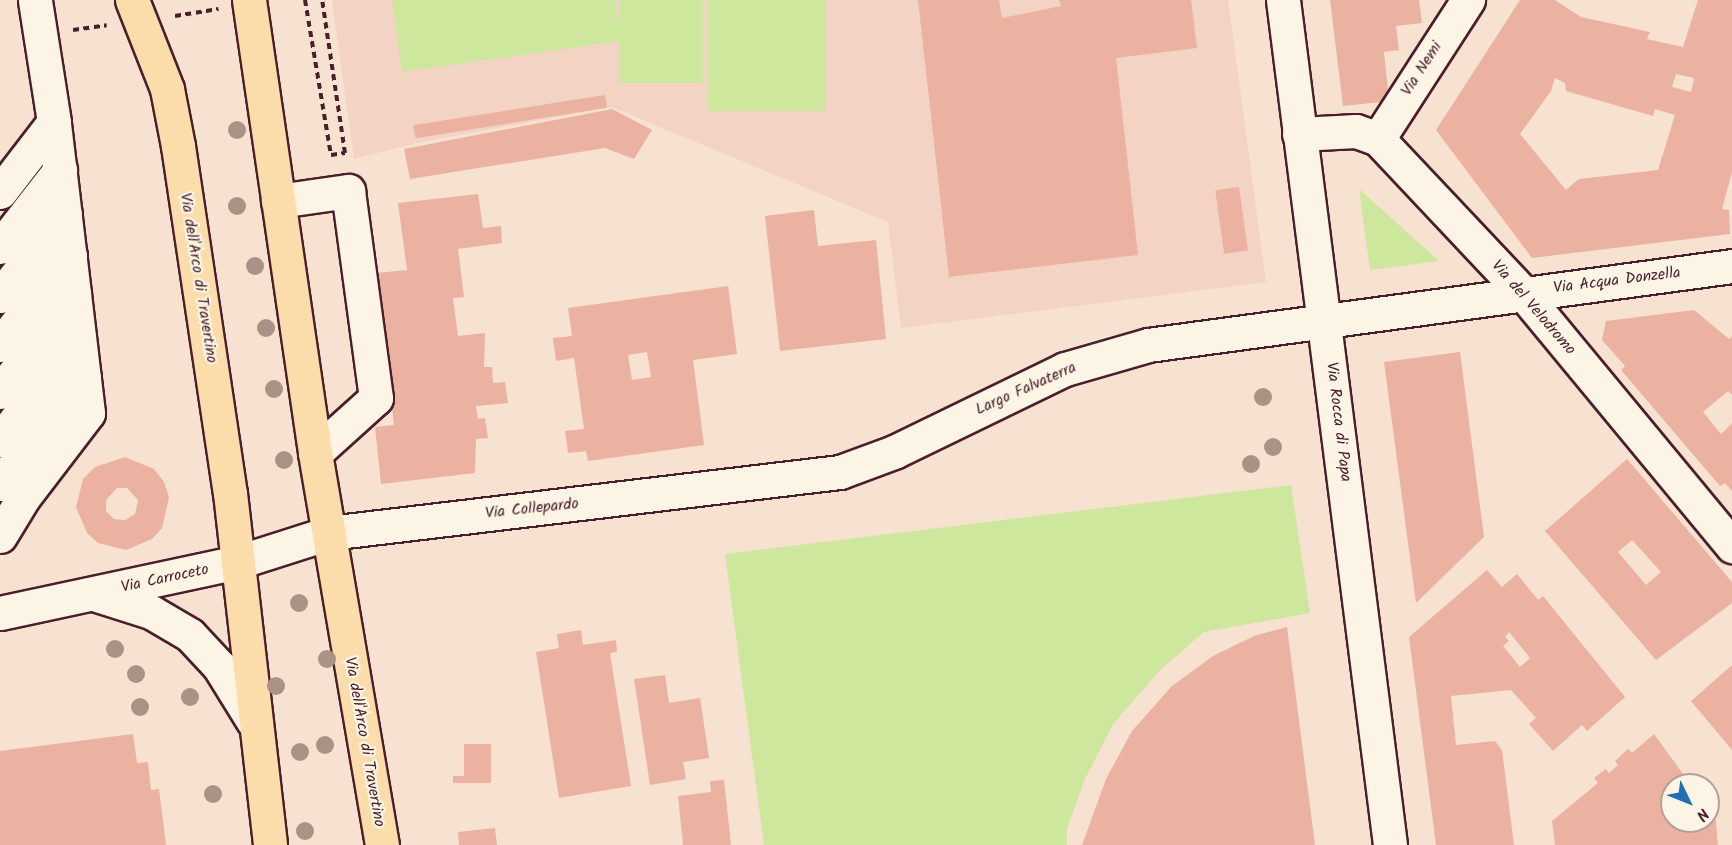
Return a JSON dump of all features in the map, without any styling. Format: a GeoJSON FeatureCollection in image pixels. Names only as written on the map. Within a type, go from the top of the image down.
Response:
{"type":"FeatureCollection","features":[{"type":"Feature","properties":{"kind":"main road","name":"Via dell'Arco di Travertino"},"geometry":{"type":"LineString","coordinates":[[132,0],[172,111],[238,562],[254,721],[270,845]]}},
{"type":"Feature","properties":{"kind":"main road","name":"Via dell'Arco di Travertino"},"geometry":{"type":"LineString","coordinates":[[236,4],[278,201],[315,453],[382,845]]}},
{"type":"Feature","properties":{"kind":"street"},"geometry":{"type":"LineString","coordinates":[[0,536],[23,498],[88,413],[54,122],[35,0]]}},
{"type":"Feature","properties":{"kind":"street","name":"Via Rocca di Papa"},"geometry":{"type":"LineString","coordinates":[[1284,0],[1390,845]]}},
{"type":"Feature","properties":{"kind":"street","name":"Via Nemi"},"geometry":{"type":"LineString","coordinates":[[1378,140],[1468,0]]}},
{"type":"Feature","properties":{"kind":"street"},"geometry":{"type":"LineString","coordinates":[[0,192],[54,122]]}},
{"type":"Feature","properties":{"kind":"street","name":"Via del Velodromo"},"geometry":{"type":"LineString","coordinates":[[1299,134],[1347,130],[1378,140],[1522,292],[1732,546]]}},
{"type":"Feature","properties":{"kind":"street"},"geometry":{"type":"LineString","coordinates":[[0,247],[60,170]]}},
{"type":"Feature","properties":{"kind":"street"},"geometry":{"type":"LineString","coordinates":[[278,201],[348,191],[376,398],[315,453]]}},
{"type":"Feature","properties":{"kind":"street"},"geometry":{"type":"LineString","coordinates":[[0,296],[65,213]]}},
{"type":"Feature","properties":{"kind":"street"},"geometry":{"type":"LineString","coordinates":[[0,345],[69,255]]}},
{"type":"Feature","properties":{"kind":"street","name":"Via Acqua Donzella"},"geometry":{"type":"LineString","coordinates":[[1324,318],[1732,266]]}},
{"type":"Feature","properties":{"kind":"street"},"geometry":{"type":"LineString","coordinates":[[0,392],[74,294]]}},
{"type":"Feature","properties":{"kind":"street","name":"Largo Falvaterra"},"geometry":{"type":"LineString","coordinates":[[736,486],[857,467],[1051,376],[1106,356],[1163,342],[1324,318]]}},
{"type":"Feature","properties":{"kind":"street"},"geometry":{"type":"LineString","coordinates":[[0,440],[79,338]]}},
{"type":"Feature","properties":{"kind":"street"},"geometry":{"type":"LineString","coordinates":[[0,484],[84,377]]}},
{"type":"Feature","properties":{"kind":"street","name":"Via Collepardo"},"geometry":{"type":"LineString","coordinates":[[329,533],[736,486]]}},
{"type":"Feature","properties":{"kind":"street"},"geometry":{"type":"LineString","coordinates":[[238,562],[329,533]]}},
{"type":"Feature","properties":{"kind":"street","name":"Via Carroceto"},"geometry":{"type":"LineString","coordinates":[[0,613],[238,562]]}},
{"type":"Feature","properties":{"kind":"street","name":"Via Carroceto"},"geometry":{"type":"LineString","coordinates":[[92,594],[151,612],[190,635],[219,666],[254,721]]}},
{"type":"Feature","properties":{"kind":"path"},"geometry":{"type":"LineString","coordinates":[[305,0],[331,155],[345,153],[322,0]]}},
{"type":"Feature","properties":{"kind":"path"},"geometry":{"type":"LineString","coordinates":[[170,17],[236,4]]}},
{"type":"Feature","properties":{"kind":"path"},"geometry":{"type":"LineString","coordinates":[[63,31],[108,25]]}},
{"type":"Feature","properties":{"kind":"shaded area"},"geometry":{"type":"Polygon","coordinates":[[[332,0],[1228,0],[1266,282],[901,328],[888,222],[612,107],[416,143],[354,159],[332,0]]]}},
{"type":"Feature","properties":{"kind":"green space"},"geometry":{"type":"Polygon","coordinates":[[[392,0],[615,0],[621,41],[402,72],[392,0]]]}},
{"type":"Feature","properties":{"kind":"green space"},"geometry":{"type":"Polygon","coordinates":[[[619,0],[703,0],[703,83],[619,83],[619,0]]]}},
{"type":"Feature","properties":{"kind":"green space"},"geometry":{"type":"Polygon","coordinates":[[[708,0],[825,0],[825,111],[708,111],[708,0]]]}},
{"type":"Feature","properties":{"kind":"green space"},"geometry":{"type":"Polygon","coordinates":[[[1359,189],[1439,261],[1370,270],[1359,189]]]}},
{"type":"Feature","properties":{"kind":"green space"},"geometry":{"type":"Polygon","coordinates":[[[1291,485],[1310,613],[1204,632],[1160,670],[1113,724],[1084,781],[1067,829],[1067,845],[764,845],[725,554],[1291,485]]]}},
{"type":"Feature","properties":{"kind":"building"},"geometry":{"type":"Polygon","coordinates":[[[918,0],[999,0],[1002,18],[1061,6],[1059,0],[1191,0],[1197,48],[1116,58],[1138,255],[949,277],[918,0]]]}},
{"type":"Feature","properties":{"kind":"building"},"geometry":{"type":"Polygon","coordinates":[[[1330,0],[1419,0],[1422,23],[1396,26],[1399,50],[1384,52],[1389,101],[1343,106],[1330,0]]]}},
{"type":"Feature","properties":{"kind":"building"},"geometry":{"type":"Polygon","coordinates":[[[1520,0],[1555,0],[1581,17],[1650,32],[1647,39],[1683,47],[1698,0],[1732,0],[1732,172],[1722,209],[1729,210],[1730,234],[1532,258],[1436,130],[1520,0]],[[1676,74],[1672,87],[1691,92],[1694,78],[1676,74]],[[1555,78],[1551,91],[1520,134],[1566,190],[1579,179],[1658,170],[1675,115],[1655,109],[1653,116],[1566,91],[1565,83],[1555,78]]]}},
{"type":"Feature","properties":{"kind":"building"},"geometry":{"type":"Polygon","coordinates":[[[605,95],[607,108],[415,138],[413,125],[605,95]]]}},
{"type":"Feature","properties":{"kind":"building"},"geometry":{"type":"Polygon","coordinates":[[[612,109],[652,130],[634,159],[605,148],[410,179],[404,149],[612,109]]]}},
{"type":"Feature","properties":{"kind":"building"},"geometry":{"type":"Polygon","coordinates":[[[1239,187],[1248,250],[1224,254],[1215,190],[1239,187]]]}},
{"type":"Feature","properties":{"kind":"building"},"geometry":{"type":"Polygon","coordinates":[[[478,194],[483,228],[501,226],[502,243],[458,249],[464,297],[453,298],[458,336],[485,333],[484,367],[492,367],[493,383],[505,382],[508,403],[476,406],[478,419],[485,418],[488,438],[476,439],[475,473],[381,484],[375,427],[394,425],[377,273],[407,270],[398,203],[478,194]]]}},
{"type":"Feature","properties":{"kind":"building"},"geometry":{"type":"Polygon","coordinates":[[[814,210],[818,246],[876,240],[886,339],[780,351],[765,216],[814,210]]]}},
{"type":"Feature","properties":{"kind":"building"},"geometry":{"type":"Polygon","coordinates":[[[728,286],[737,354],[693,360],[704,445],[588,461],[586,451],[568,453],[565,431],[584,429],[574,358],[556,361],[553,338],[572,336],[568,308],[728,286]],[[647,352],[628,355],[632,380],[651,377],[647,352]]]}},
{"type":"Feature","properties":{"kind":"building"},"geometry":{"type":"Polygon","coordinates":[[[1694,310],[1729,339],[1732,336],[1732,395],[1728,391],[1703,412],[1721,434],[1732,423],[1732,491],[1725,483],[1720,486],[1621,370],[1625,366],[1602,340],[1606,321],[1694,310]]]}},
{"type":"Feature","properties":{"kind":"building"},"geometry":{"type":"Polygon","coordinates":[[[1460,352],[1484,537],[1416,603],[1384,362],[1460,352]]]}},
{"type":"Feature","properties":{"kind":"building"},"geometry":{"type":"Polygon","coordinates":[[[125,457],[154,469],[164,482],[169,497],[162,528],[152,539],[126,550],[98,543],[87,533],[76,507],[83,479],[95,467],[125,457]],[[117,488],[106,500],[106,511],[114,519],[125,520],[135,514],[138,500],[127,488],[117,488]]]}},
{"type":"Feature","properties":{"kind":"building"},"geometry":{"type":"Polygon","coordinates":[[[1627,459],[1732,582],[1732,603],[1656,660],[1545,531],[1627,459]],[[1632,540],[1618,552],[1646,585],[1661,572],[1632,540]]]}},
{"type":"Feature","properties":{"kind":"building"},"geometry":{"type":"Polygon","coordinates":[[[1487,570],[1502,587],[1517,574],[1538,600],[1543,596],[1625,697],[1587,731],[1582,725],[1553,751],[1529,724],[1536,718],[1511,690],[1451,696],[1456,745],[1495,741],[1502,750],[1514,845],[1436,845],[1409,637],[1487,570]],[[1509,632],[1505,637],[1509,641],[1503,646],[1520,667],[1530,658],[1509,632]]]}},
{"type":"Feature","properties":{"kind":"building"},"geometry":{"type":"Polygon","coordinates":[[[1287,627],[1315,845],[1082,845],[1106,779],[1132,731],[1172,686],[1213,656],[1254,636],[1287,627]]]}},
{"type":"Feature","properties":{"kind":"building"},"geometry":{"type":"Polygon","coordinates":[[[581,630],[583,645],[616,640],[617,652],[610,653],[631,786],[559,798],[536,652],[559,648],[557,634],[581,630]]]}},
{"type":"Feature","properties":{"kind":"building"},"geometry":{"type":"Polygon","coordinates":[[[1732,665],[1732,750],[1691,701],[1732,665]]]}},
{"type":"Feature","properties":{"kind":"building"},"geometry":{"type":"Polygon","coordinates":[[[665,675],[669,703],[700,698],[709,758],[683,762],[686,779],[650,785],[634,679],[665,675]]]}},
{"type":"Feature","properties":{"kind":"building"},"geometry":{"type":"Polygon","coordinates":[[[133,734],[137,763],[148,762],[151,790],[159,789],[166,845],[0,845],[0,751],[133,734]]]}},
{"type":"Feature","properties":{"kind":"building"},"geometry":{"type":"Polygon","coordinates":[[[1654,734],[1682,773],[1660,773],[1660,833],[1717,833],[1718,845],[1555,845],[1552,821],[1598,783],[1594,778],[1606,769],[1609,773],[1618,765],[1615,761],[1628,749],[1632,753],[1654,734]]]}},
{"type":"Feature","properties":{"kind":"building"},"geometry":{"type":"Polygon","coordinates":[[[464,744],[491,744],[491,783],[453,783],[453,776],[464,776],[464,744]]]}},
{"type":"Feature","properties":{"kind":"building"},"geometry":{"type":"Polygon","coordinates":[[[724,780],[731,845],[683,845],[678,796],[711,792],[710,781],[724,780]]]}},
{"type":"Feature","properties":{"kind":"building"},"geometry":{"type":"Polygon","coordinates":[[[495,828],[497,845],[459,845],[458,832],[495,828]]]}}]}
